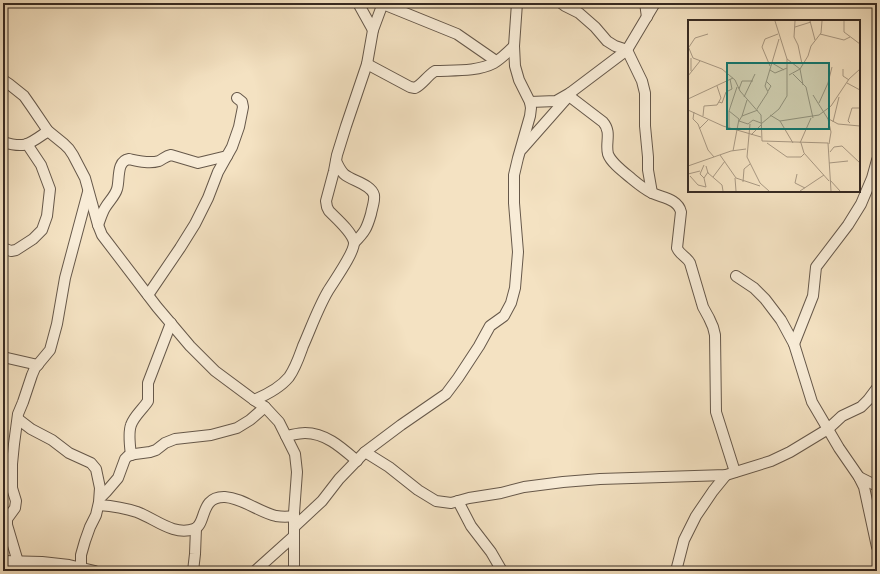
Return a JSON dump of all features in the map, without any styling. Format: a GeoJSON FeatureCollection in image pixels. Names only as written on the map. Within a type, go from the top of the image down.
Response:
{"type":"FeatureCollection","features":[{"type":"Feature","properties":{"kind":"street"},"geometry":{"type":"LineString","coordinates":[[358,3],[373,30]]}},
{"type":"Feature","properties":{"kind":"street"},"geometry":{"type":"LineString","coordinates":[[354,243],[351,236],[329,211],[326,201],[346,126],[367,64],[373,30],[383,3],[457,34],[496,61]]}},
{"type":"Feature","properties":{"kind":"street"},"geometry":{"type":"LineString","coordinates":[[255,571],[294,532],[322,501],[339,479],[365,452],[446,394],[479,346],[490,326],[504,316],[511,303],[515,288],[518,252],[514,203],[514,176],[531,108],[530,102],[519,80],[515,66],[514,46],[517,3]]}},
{"type":"Feature","properties":{"kind":"street"},"geometry":{"type":"LineString","coordinates":[[561,3],[579,13],[607,41],[615,46],[627,50],[642,81],[645,93],[645,126],[648,170],[652,193]]}},
{"type":"Feature","properties":{"kind":"street"},"geometry":{"type":"LineString","coordinates":[[645,3],[647,17]]}},
{"type":"Feature","properties":{"kind":"street"},"geometry":{"type":"LineString","coordinates":[[520,151],[569,95],[627,50],[655,3]]}},
{"type":"Feature","properties":{"kind":"street"},"geometry":{"type":"LineString","coordinates":[[367,64],[410,87],[415,88],[435,71],[475,69],[486,66],[503,57],[514,46]]}},
{"type":"Feature","properties":{"kind":"street"},"geometry":{"type":"LineString","coordinates":[[3,80],[24,96],[48,131],[69,149],[84,178],[102,235],[148,295],[190,346],[215,371],[265,407],[279,422],[295,454],[298,472],[294,516],[294,571]]}},
{"type":"Feature","properties":{"kind":"street"},"geometry":{"type":"LineString","coordinates":[[530,102],[556,101],[569,95]]}},
{"type":"Feature","properties":{"kind":"street"},"geometry":{"type":"LineString","coordinates":[[569,95],[606,125],[608,130],[609,157],[636,183],[652,193],[674,202],[680,208],[678,248],[690,263],[703,307],[713,327],[716,412],[731,473]]}},
{"type":"Feature","properties":{"kind":"street"},"geometry":{"type":"LineString","coordinates":[[148,295],[195,224],[208,198],[218,172],[232,147],[239,127],[243,107],[242,102],[237,98]]}},
{"type":"Feature","properties":{"kind":"street"},"geometry":{"type":"LineString","coordinates":[[3,142],[18,146],[27,144],[48,131]]}},
{"type":"Feature","properties":{"kind":"street"},"geometry":{"type":"LineString","coordinates":[[3,248],[11,251],[16,250],[33,239],[42,230],[46,216],[50,189],[41,165],[27,144]]}},
{"type":"Feature","properties":{"kind":"street"},"geometry":{"type":"LineString","coordinates":[[98,225],[105,208],[115,194],[118,185],[120,168],[122,163],[126,160],[129,159],[148,163],[161,160],[167,156],[175,155],[191,162],[198,163],[227,156]]}},
{"type":"Feature","properties":{"kind":"street"},"geometry":{"type":"LineString","coordinates":[[794,344],[813,296],[816,267],[848,225],[861,204],[872,178],[877,160]]}},
{"type":"Feature","properties":{"kind":"street"},"geometry":{"type":"LineString","coordinates":[[254,400],[270,393],[288,377],[298,363],[303,347],[327,292],[352,252],[354,243],[366,230],[373,205],[374,196],[372,191],[367,186],[349,178],[344,174],[336,161]]}},
{"type":"Feature","properties":{"kind":"street"},"geometry":{"type":"LineString","coordinates":[[18,562],[7,525],[7,519],[15,508],[16,501],[12,491],[12,464],[18,419],[32,375],[50,350],[57,324],[65,278],[88,190]]}},
{"type":"Feature","properties":{"kind":"street"},"geometry":{"type":"LineString","coordinates":[[736,276],[754,288],[765,299],[781,320],[794,344],[812,402],[864,487],[877,547]]}},
{"type":"Feature","properties":{"kind":"street"},"geometry":{"type":"LineString","coordinates":[[131,455],[131,425],[135,417],[148,401],[148,382],[154,370],[171,323]]}},
{"type":"Feature","properties":{"kind":"street"},"geometry":{"type":"LineString","coordinates":[[3,357],[38,365]]}},
{"type":"Feature","properties":{"kind":"street"},"geometry":{"type":"LineString","coordinates":[[365,452],[389,467],[418,490],[436,501],[451,503],[524,487],[563,482],[731,473],[771,461],[790,452],[828,429],[842,416],[861,407],[877,388]]}},
{"type":"Feature","properties":{"kind":"street"},"geometry":{"type":"LineString","coordinates":[[99,502],[118,478],[125,459],[128,456],[156,450],[165,443],[175,439],[211,435],[237,428],[250,420],[265,407]]}},
{"type":"Feature","properties":{"kind":"street"},"geometry":{"type":"LineString","coordinates":[[18,419],[31,430],[52,440],[69,453],[91,463],[96,469],[100,488],[99,502],[96,515],[84,541],[81,554],[81,569]]}},
{"type":"Feature","properties":{"kind":"street"},"geometry":{"type":"LineString","coordinates":[[286,436],[305,433],[317,434],[327,438],[357,461]]}},
{"type":"Feature","properties":{"kind":"street"},"geometry":{"type":"LineString","coordinates":[[676,571],[684,540],[696,516],[712,491],[731,473]]}},
{"type":"Feature","properties":{"kind":"street"},"geometry":{"type":"LineString","coordinates":[[859,477],[877,486]]}},
{"type":"Feature","properties":{"kind":"street"},"geometry":{"type":"LineString","coordinates":[[99,502],[145,515],[166,527],[175,530],[196,528],[200,525],[206,508],[211,501],[223,497],[229,497],[250,504],[275,516],[294,516]]}},
{"type":"Feature","properties":{"kind":"street"},"geometry":{"type":"LineString","coordinates":[[458,501],[471,526],[502,571]]}},
{"type":"Feature","properties":{"kind":"street"},"geometry":{"type":"LineString","coordinates":[[193,571],[196,528]]}},
{"type":"Feature","properties":{"kind":"street"},"geometry":{"type":"LineString","coordinates":[[3,561],[42,562],[69,565],[95,571]]}}]}
